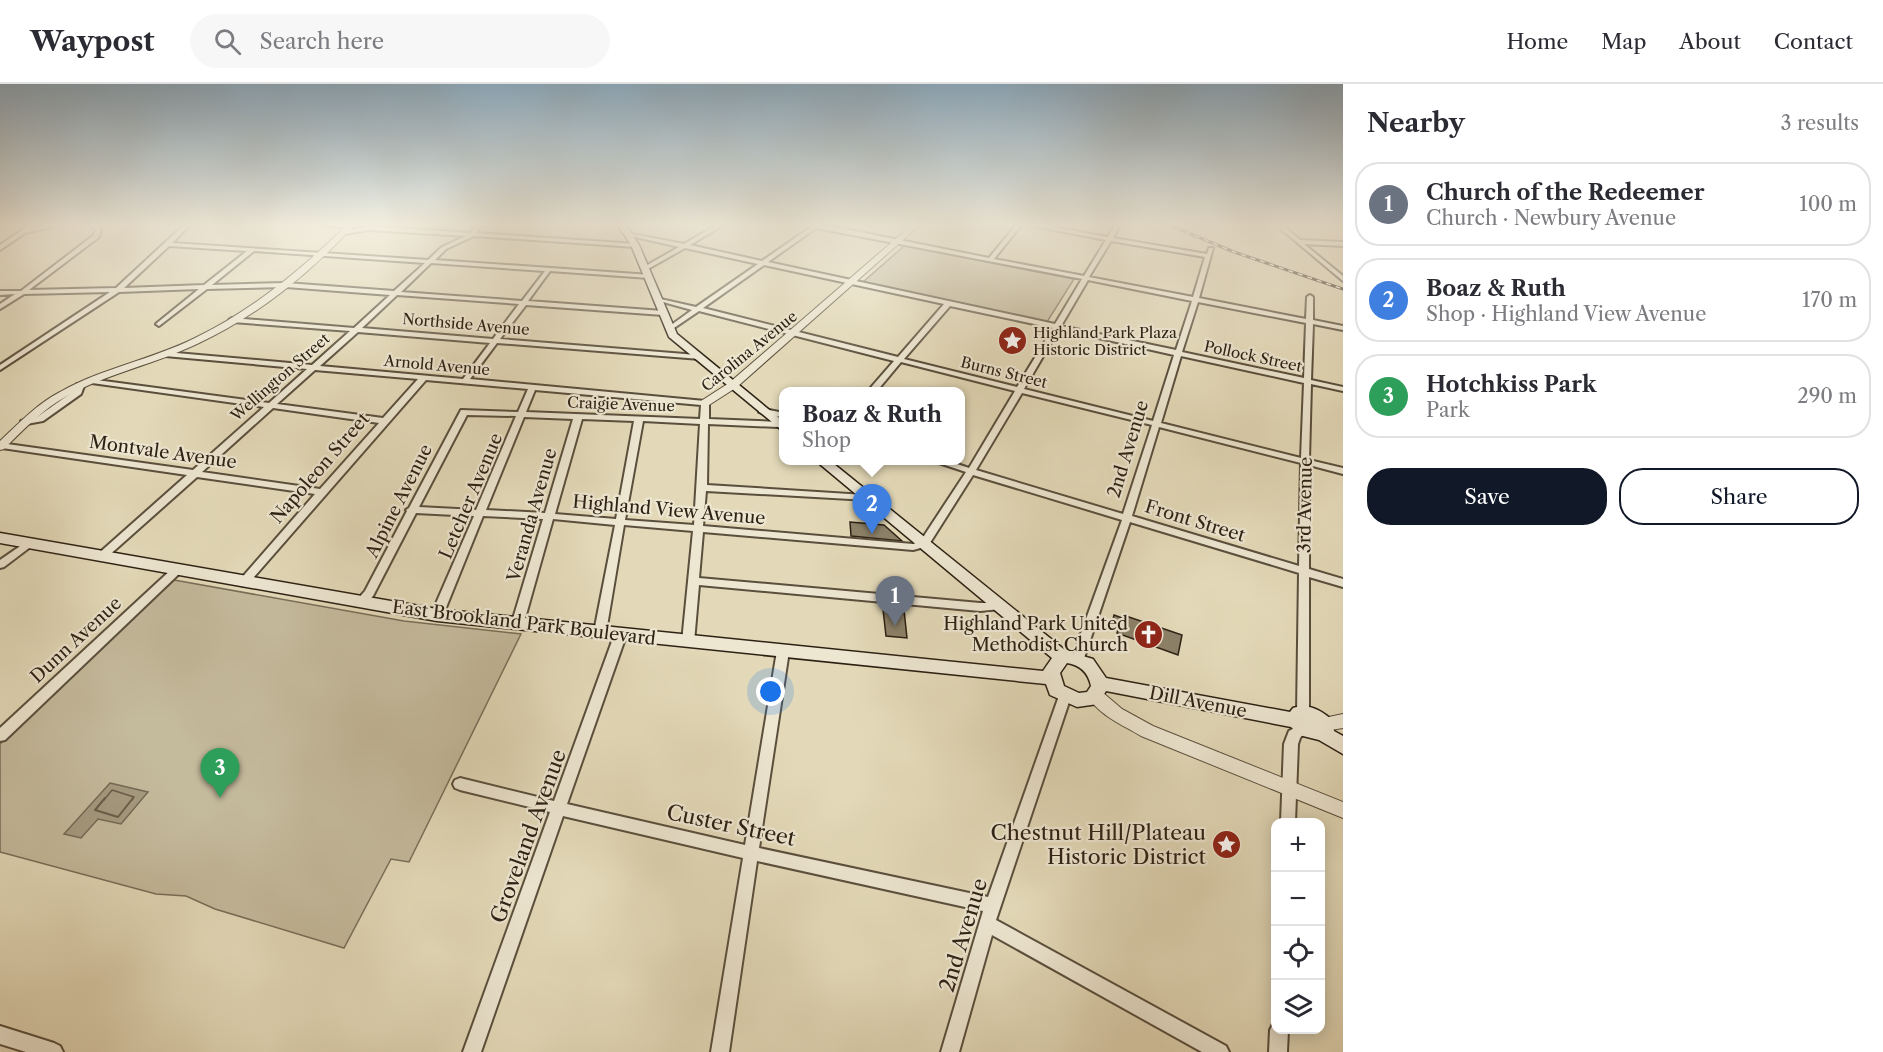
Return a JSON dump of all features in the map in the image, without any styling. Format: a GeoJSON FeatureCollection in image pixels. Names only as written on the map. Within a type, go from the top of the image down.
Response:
{"type":"FeatureCollection","features":[{"type":"Feature","properties":{"kind":"main road"},"geometry":{"type":"LineString","coordinates":[[647,269],[669,329],[697,357],[779,421]]}},
{"type":"Feature","properties":{"kind":"main road"},"geometry":{"type":"LineString","coordinates":[[827,465],[997,606],[1070,658],[1095,671],[1097,689],[1086,700],[1065,696],[1056,690],[1051,678],[1054,665],[1070,658]]}},
{"type":"Feature","properties":{"kind":"main road","name":"East Brookland Park Boulevard"},"geometry":{"type":"LineString","coordinates":[[0,538],[437,615],[1051,678]]}},
{"type":"Feature","properties":{"kind":"main road","name":"Dill Avenue"},"geometry":{"type":"LineString","coordinates":[[1097,689],[1301,721],[1318,718],[1330,726],[1343,746]]}},
{"type":"Feature","properties":{"kind":"street"},"geometry":{"type":"LineString","coordinates":[[0,307],[53,269]]}},
{"type":"Feature","properties":{"kind":"street"},"geometry":{"type":"LineString","coordinates":[[0,368],[119,289],[141,269]]}},
{"type":"Feature","properties":{"kind":"street"},"geometry":{"type":"LineString","coordinates":[[159,324],[229,269]]}},
{"type":"Feature","properties":{"kind":"street"},"geometry":{"type":"LineString","coordinates":[[1,446],[47,404],[92,381],[201,339],[286,285],[303,269]]}},
{"type":"Feature","properties":{"kind":"street","name":"Wellington Street"},"geometry":{"type":"LineString","coordinates":[[102,556],[358,328],[419,269]]}},
{"type":"Feature","properties":{"kind":"street"},"geometry":{"type":"LineString","coordinates":[[465,381],[549,269]]}},
{"type":"Feature","properties":{"kind":"street"},"geometry":{"type":"LineString","coordinates":[[555,269],[648,272],[652,269]]}},
{"type":"Feature","properties":{"kind":"street"},"geometry":{"type":"LineString","coordinates":[[669,329],[753,269]]}},
{"type":"Feature","properties":{"kind":"street","name":"Pollock Street"},"geometry":{"type":"LineString","coordinates":[[791,269],[1343,389]]}},
{"type":"Feature","properties":{"kind":"street","name":"Carolina Avenue"},"geometry":{"type":"LineString","coordinates":[[705,403],[732,385],[866,269]]}},
{"type":"Feature","properties":{"kind":"street"},"geometry":{"type":"LineString","coordinates":[[1039,269],[1343,328]]}},
{"type":"Feature","properties":{"kind":"street"},"geometry":{"type":"LineString","coordinates":[[924,544],[971,471],[1091,269]]}},
{"type":"Feature","properties":{"kind":"street","name":"2nd Avenue"},"geometry":{"type":"LineString","coordinates":[[1070,658],[1127,518],[1205,269]]}},
{"type":"Feature","properties":{"kind":"street"},"geometry":{"type":"LineString","coordinates":[[1331,269],[1343,279]]}},
{"type":"Feature","properties":{"kind":"street"},"geometry":{"type":"LineString","coordinates":[[0,293],[286,285],[663,313]]}},
{"type":"Feature","properties":{"kind":"street","name":"3rd Avenue"},"geometry":{"type":"LineString","coordinates":[[1288,818],[1291,744],[1301,721],[1305,462],[1311,297]]}},
{"type":"Feature","properties":{"kind":"street","name":"Burns Street"},"geometry":{"type":"LineString","coordinates":[[658,299],[1343,471]]}},
{"type":"Feature","properties":{"kind":"street"},"geometry":{"type":"LineString","coordinates":[[875,387],[948,304]]}},
{"type":"Feature","properties":{"kind":"street","name":"Northside Avenue"},"geometry":{"type":"LineString","coordinates":[[232,320],[358,328],[697,357]]}},
{"type":"Feature","properties":{"kind":"street","name":"Arnold Avenue"},"geometry":{"type":"LineString","coordinates":[[165,354],[705,403]]}},
{"type":"Feature","properties":{"kind":"street","name":"Napoleon Street"},"geometry":{"type":"LineString","coordinates":[[243,582],[320,492],[424,377]]}},
{"type":"Feature","properties":{"kind":"street"},"geometry":{"type":"LineString","coordinates":[[92,381],[383,421]]}},
{"type":"Feature","properties":{"kind":"street","name":"Letcher Avenue"},"geometry":{"type":"LineString","coordinates":[[437,615],[482,513],[532,388]]}},
{"type":"Feature","properties":{"kind":"street"},"geometry":{"type":"LineString","coordinates":[[687,642],[702,488],[705,403]]}},
{"type":"Feature","properties":{"kind":"street","name":"Craigie Avenue"},"geometry":{"type":"LineString","coordinates":[[464,412],[779,423]]}},
{"type":"Feature","properties":{"kind":"street","name":"Alpine Avenue"},"geometry":{"type":"LineString","coordinates":[[360,603],[369,593],[464,412]]}},
{"type":"Feature","properties":{"kind":"street","name":"Veranda Avenue"},"geometry":{"type":"LineString","coordinates":[[518,622],[578,417]]}},
{"type":"Feature","properties":{"kind":"street"},"geometry":{"type":"LineString","coordinates":[[600,632],[639,419]]}},
{"type":"Feature","properties":{"kind":"street","name":"Montvale Avenue"},"geometry":{"type":"LineString","coordinates":[[1,446],[320,492]]}},
{"type":"Feature","properties":{"kind":"street","name":"Front Street"},"geometry":{"type":"LineString","coordinates":[[951,465],[1343,583]]}},
{"type":"Feature","properties":{"kind":"street"},"geometry":{"type":"LineString","coordinates":[[702,488],[865,498]]}},
{"type":"Feature","properties":{"kind":"street","name":"Highland View Avenue"},"geometry":{"type":"LineString","coordinates":[[411,510],[549,516],[913,547],[924,544]]}},
{"type":"Feature","properties":{"kind":"street"},"geometry":{"type":"LineString","coordinates":[[0,565],[29,543]]}},
{"type":"Feature","properties":{"kind":"street","name":"Dunn Avenue"},"geometry":{"type":"LineString","coordinates":[[0,736],[177,570]]}},
{"type":"Feature","properties":{"kind":"street"},"geometry":{"type":"LineString","coordinates":[[694,581],[980,607],[997,606]]}},
{"type":"Feature","properties":{"kind":"street","name":"Groveland Avenue"},"geometry":{"type":"LineString","coordinates":[[472,1052],[621,633]]}},
{"type":"Feature","properties":{"kind":"street"},"geometry":{"type":"LineString","coordinates":[[720,1052],[783,651]]}},
{"type":"Feature","properties":{"kind":"street"},"geometry":{"type":"LineString","coordinates":[[1097,689],[1116,714],[1147,731],[1343,810]]}},
{"type":"Feature","properties":{"kind":"street","name":"2nd Avenue"},"geometry":{"type":"LineString","coordinates":[[950,1052],[987,924],[1065,696]]}},
{"type":"Feature","properties":{"kind":"street","name":"Custer Street"},"geometry":{"type":"LineString","coordinates":[[460,784],[561,807],[655,832],[993,906]]}},
{"type":"Feature","properties":{"kind":"street"},"geometry":{"type":"LineString","coordinates":[[987,924],[1220,1052]]}},
{"type":"Feature","properties":{"kind":"street"},"geometry":{"type":"LineString","coordinates":[[1278,1052],[1279,1034]]}},
{"type":"Feature","properties":{"kind":"street"},"geometry":{"type":"LineString","coordinates":[[0,1035],[54,1052]]}},
{"type":"Feature","properties":{"kind":"shaded area"},"geometry":{"type":"Polygon","coordinates":[[[878,269],[1023,269],[1074,279],[1047,322],[863,282],[878,269]]]}},
{"type":"Feature","properties":{"kind":"shaded area"},"geometry":{"type":"Polygon","coordinates":[[[174,580],[404,621],[521,634],[409,862],[391,859],[344,948],[215,909],[186,896],[156,894],[0,852],[0,744],[174,580]]]}},
{"type":"Feature","properties":{"kind":"water"},"geometry":{"type":"Polygon","coordinates":[[[110,783],[148,792],[121,824],[98,819],[81,838],[64,834],[110,783]]]}},
{"type":"Feature","properties":{"kind":"building"},"geometry":{"type":"Polygon","coordinates":[[[850,522],[884,525],[902,541],[851,536],[850,522]]]}},
{"type":"Feature","properties":{"kind":"building"},"geometry":{"type":"Polygon","coordinates":[[[883,609],[904,610],[907,638],[886,636],[883,609]]]}},
{"type":"Feature","properties":{"kind":"building","name":"Highland Park United Methodist Church"},"geometry":{"type":"Polygon","coordinates":[[[1114,615],[1122,618],[1123,615],[1182,635],[1178,655],[1117,633],[1118,630],[1111,627],[1114,615]]]}},
{"type":"Feature","properties":{"kind":"railway"},"geometry":{"type":"LineString","coordinates":[[1285,269],[1343,289]]}},
{"type":"Feature","properties":{"kind":"place","name":"Highland Park Plaza Historic District"},"geometry":{"type":"Point","coordinates":[1012,341]}},
{"type":"Feature","properties":{"kind":"place","name":"Boaz & Ruth"},"geometry":{"type":"Point","coordinates":[872,534]}},
{"type":"Feature","properties":{"kind":"place","name":"Church of the Redeemer"},"geometry":{"type":"Point","coordinates":[895,626]}},
{"type":"Feature","properties":{"kind":"place","name":"Highland Park United Methodist Church"},"geometry":{"type":"Point","coordinates":[1149,634]}},
{"type":"Feature","properties":{"kind":"place","name":"Hotchkiss Park"},"geometry":{"type":"Point","coordinates":[220,798]}},
{"type":"Feature","properties":{"kind":"place","name":"Chestnut Hill/Plateau Historic District"},"geometry":{"type":"Point","coordinates":[1227,844]}}]}
